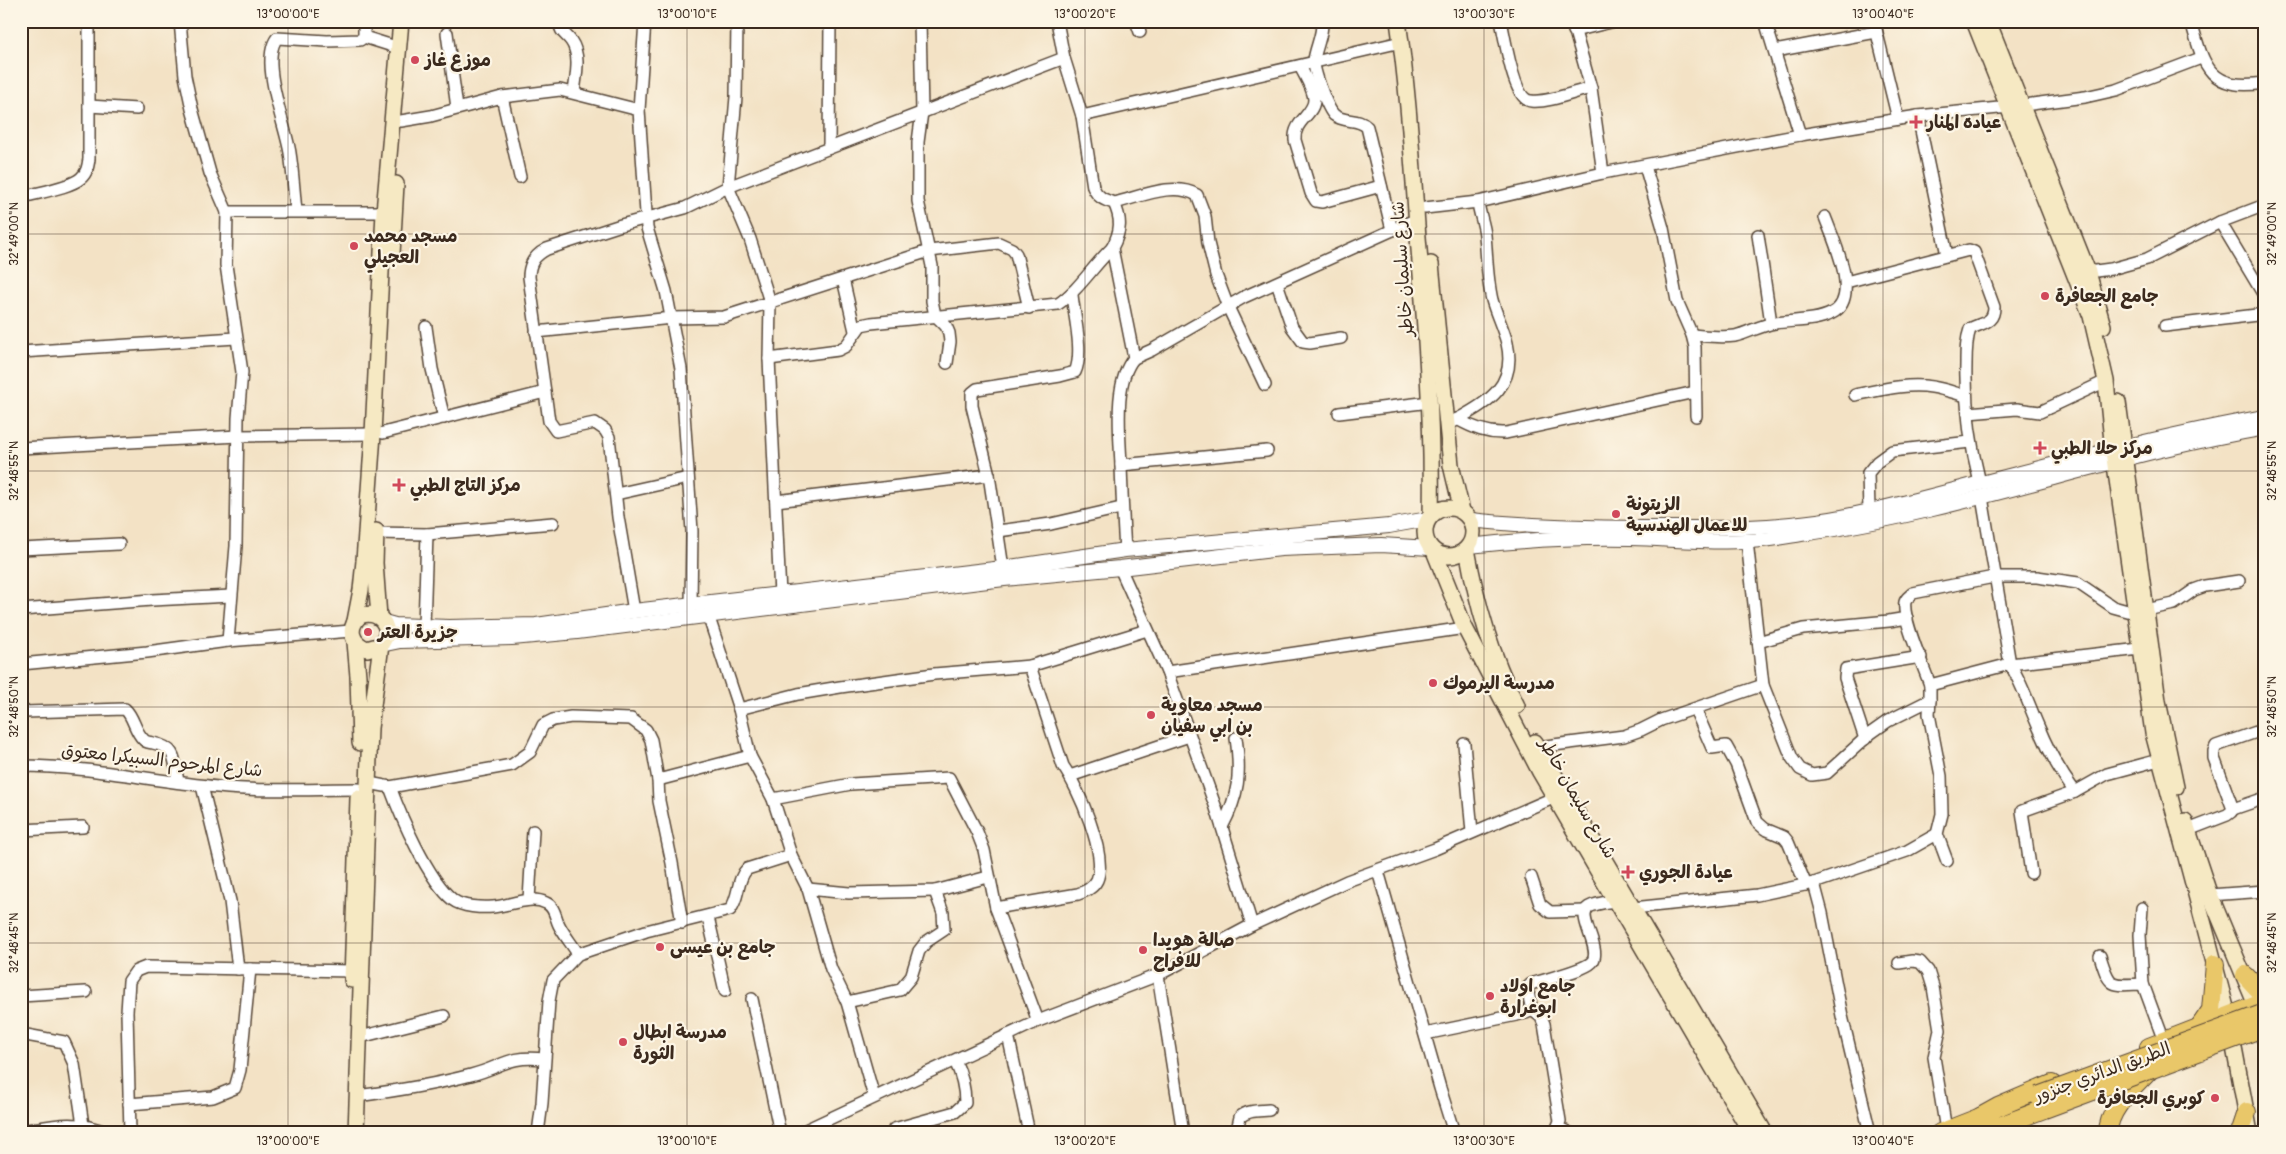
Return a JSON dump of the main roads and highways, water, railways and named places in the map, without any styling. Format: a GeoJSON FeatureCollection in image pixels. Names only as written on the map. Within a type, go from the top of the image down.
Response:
{"type":"FeatureCollection","features":[{"type":"Feature","properties":{"kind":"main road"},"geometry":{"type":"LineString","coordinates":[[346,1133],[352,971],[364,786],[380,645],[386,634],[382,619],[375,563],[378,433],[384,212],[401,21]]}},
{"type":"Feature","properties":{"kind":"main road"},"geometry":{"type":"LineString","coordinates":[[356,1133],[360,1038],[364,786],[354,631],[361,590],[378,433],[408,21]]}},
{"type":"Feature","properties":{"kind":"main road","name":"شارع سليمان خاطر"},"geometry":{"type":"LineString","coordinates":[[1398,21],[1408,89],[1421,214],[1452,422],[1450,465],[1466,515]]}},
{"type":"Feature","properties":{"kind":"main road","name":"شارع سليمان خاطر"},"geometry":{"type":"LineString","coordinates":[[1408,21],[1417,95],[1430,402],[1429,518]]}},
{"type":"Feature","properties":{"kind":"main road"},"geometry":{"type":"LineString","coordinates":[[1974,21],[2016,106],[2096,294],[2115,385],[2119,455]]}},
{"type":"Feature","properties":{"kind":"main road"},"geometry":{"type":"LineString","coordinates":[[1988,21],[2090,316],[2106,381],[2119,455],[2140,611],[2176,789],[2210,895],[2244,975],[2258,989],[2263,1003],[2265,1040]]}},
{"type":"Feature","properties":{"kind":"main road"},"geometry":{"type":"LineString","coordinates":[[1448,507],[1466,515],[1474,535],[1468,548],[1461,553],[1448,556],[1432,549],[1425,539],[1424,531],[1429,518],[1441,508],[1448,507]]}},
{"type":"Feature","properties":{"kind":"main road","name":"شارع سليمان خاطر"},"geometry":{"type":"LineString","coordinates":[[1468,548],[1476,602],[1484,626],[1509,692],[1538,747],[1560,796],[1633,908],[1765,1133]]}},
{"type":"Feature","properties":{"kind":"main road","name":"شارع سليمان خاطر"},"geometry":{"type":"LineString","coordinates":[[1432,549],[1465,628],[1560,796],[1616,901],[1751,1133]]}},
{"type":"Feature","properties":{"kind":"main road"},"geometry":{"type":"LineString","coordinates":[[2140,611],[2140,649],[2159,760],[2228,1015],[2250,1133]]}},
{"type":"Feature","properties":{"kind":"main road"},"geometry":{"type":"LineString","coordinates":[[354,631],[366,614],[382,619]]}},
{"type":"Feature","properties":{"kind":"main road"},"geometry":{"type":"LineString","coordinates":[[354,631],[367,649],[380,645]]}},
{"type":"Feature","properties":{"kind":"main road"},"geometry":{"type":"LineString","coordinates":[[2200,1026],[2211,1010],[2214,964]]}},
{"type":"Feature","properties":{"kind":"main road"},"geometry":{"type":"LineString","coordinates":[[1981,1125],[2030,1092],[2263,1003]]}},
{"type":"Feature","properties":{"kind":"main road","name":"الطريق الدائري جنزور"},"geometry":{"type":"LineString","coordinates":[[1943,1132],[1981,1125],[2041,1102],[2263,1003]]}},
{"type":"Feature","properties":{"kind":"main road","name":"الطريق الدائري جنزور"},"geometry":{"type":"LineString","coordinates":[[2041,1102],[2150,1070],[2265,1027]]}},
{"type":"Feature","properties":{"kind":"main road"},"geometry":{"type":"LineString","coordinates":[[2108,1133],[2108,1125],[2112,1114],[2150,1070]]}},
{"type":"Feature","properties":{"kind":"main road"},"geometry":{"type":"LineString","coordinates":[[2240,1133],[2246,1112]]}},
{"type":"Feature","properties":{"kind":"place","name":"موزع غاز"},"geometry":{"type":"Point","coordinates":[415,60]}},
{"type":"Feature","properties":{"kind":"place","name":"عياده المنار"},"geometry":{"type":"Point","coordinates":[1916,122]}},
{"type":"Feature","properties":{"kind":"place","name":"مسجد محمد العجيلي"},"geometry":{"type":"Point","coordinates":[354,246]}},
{"type":"Feature","properties":{"kind":"place","name":"جامع الجعافرة"},"geometry":{"type":"Point","coordinates":[2045,296]}},
{"type":"Feature","properties":{"kind":"place","name":"مركز حلا الطبي"},"geometry":{"type":"Point","coordinates":[2040,448]}},
{"type":"Feature","properties":{"kind":"place","name":"مركز التاج الطبي"},"geometry":{"type":"Point","coordinates":[399,485]}},
{"type":"Feature","properties":{"kind":"place","name":"الزيتونة للاعمال الهندسية"},"geometry":{"type":"Point","coordinates":[1616,514]}},
{"type":"Feature","properties":{"kind":"place","name":"جزيرة العتر"},"geometry":{"type":"Point","coordinates":[368,632]}},
{"type":"Feature","properties":{"kind":"place","name":"مدرسة اليرموك"},"geometry":{"type":"Point","coordinates":[1433,683]}},
{"type":"Feature","properties":{"kind":"place","name":"مسجد معاوية بن ابي سفيان"},"geometry":{"type":"Point","coordinates":[1151,715]}},
{"type":"Feature","properties":{"kind":"place","name":"عيادة الجوري"},"geometry":{"type":"Point","coordinates":[1628,872]}},
{"type":"Feature","properties":{"kind":"place","name":"جامع بن عيسى"},"geometry":{"type":"Point","coordinates":[660,947]}},
{"type":"Feature","properties":{"kind":"place","name":"صالة هويدا للافراح"},"geometry":{"type":"Point","coordinates":[1143,950]}},
{"type":"Feature","properties":{"kind":"place","name":"جامع اولاد ابوغرارة"},"geometry":{"type":"Point","coordinates":[1490,996]}},
{"type":"Feature","properties":{"kind":"place","name":"مدرسة ابطال الثورة"},"geometry":{"type":"Point","coordinates":[623,1042]}},
{"type":"Feature","properties":{"kind":"place","name":"كوبري الجعافرة"},"geometry":{"type":"Point","coordinates":[2215,1098]}}]}
